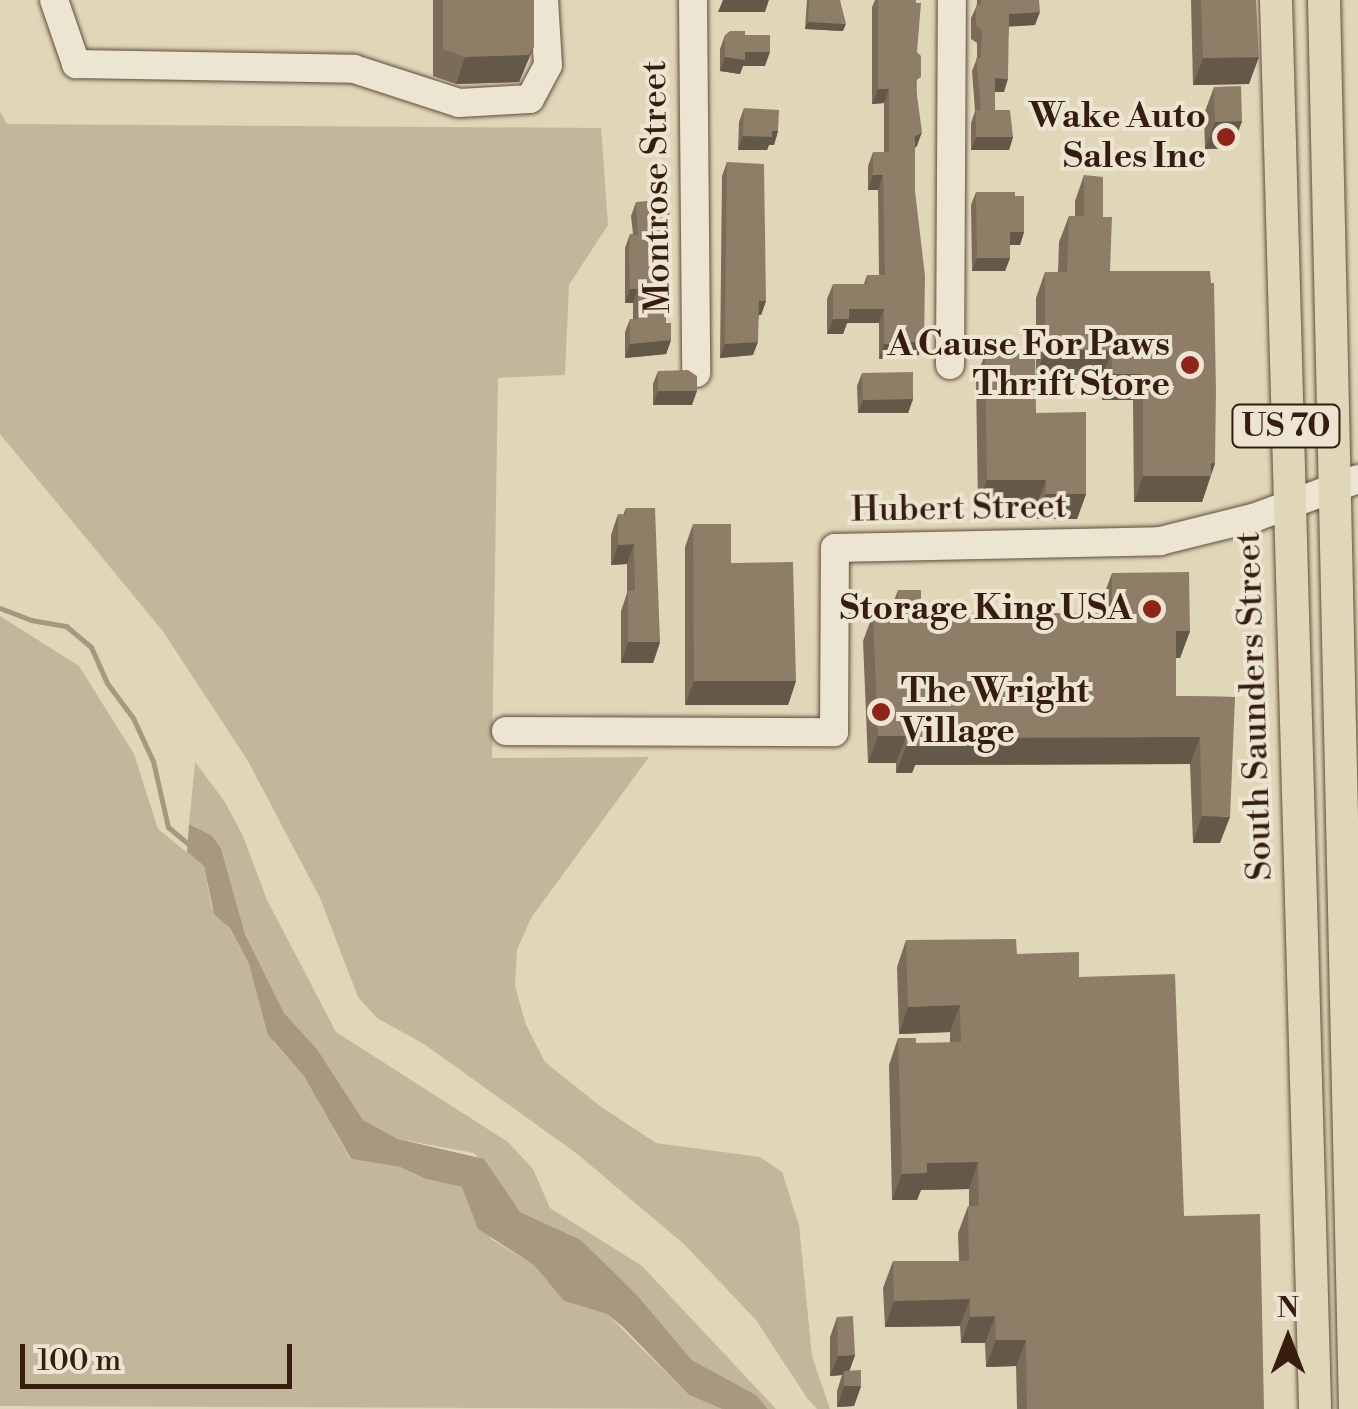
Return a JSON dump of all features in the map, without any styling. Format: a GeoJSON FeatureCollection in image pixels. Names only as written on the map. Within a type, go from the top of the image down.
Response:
{"type":"FeatureCollection","features":[{"type":"Feature","properties":{"kind":"main road","name":"South Saunders Street"},"geometry":{"type":"LineString","coordinates":[[1276,0],[1315,1409]]}},
{"type":"Feature","properties":{"kind":"main road","name":"US 70"},"geometry":{"type":"LineString","coordinates":[[1324,0],[1346,483],[1355,1409]]}},
{"type":"Feature","properties":{"kind":"street"},"geometry":{"type":"LineString","coordinates":[[54,0],[76,64],[354,69],[460,103],[530,99],[548,65],[544,0]]}},
{"type":"Feature","properties":{"kind":"street","name":"Montrose Street"},"geometry":{"type":"LineString","coordinates":[[693,0],[696,372]]}},
{"type":"Feature","properties":{"kind":"street"},"geometry":{"type":"LineString","coordinates":[[950,365],[952,0]]}},
{"type":"Feature","properties":{"kind":"street"},"geometry":{"type":"LineString","coordinates":[[1290,504],[1346,483]]}},
{"type":"Feature","properties":{"kind":"street","name":"Hubert Street"},"geometry":{"type":"LineString","coordinates":[[506,731],[834,732],[835,548],[1134,544],[1192,534],[1290,504]]}},
{"type":"Feature","properties":{"kind":"shaded area"},"geometry":{"type":"Polygon","coordinates":[[[0,112],[7,124],[601,128],[608,225],[569,285],[565,375],[498,378],[492,758],[649,757],[531,918],[517,950],[515,986],[526,1025],[545,1062],[600,1106],[656,1143],[760,1157],[782,1172],[799,1225],[812,1356],[830,1409],[817,1409],[807,1398],[756,1320],[685,1245],[576,1153],[424,1044],[377,1018],[358,997],[320,898],[248,761],[162,630],[0,434],[0,112]]]}},
{"type":"Feature","properties":{"kind":"shaded area"},"geometry":{"type":"Polygon","coordinates":[[[0,616],[79,666],[134,754],[158,829],[204,866],[212,909],[229,927],[249,964],[274,1043],[304,1075],[350,1159],[400,1167],[426,1179],[462,1187],[491,1239],[534,1265],[564,1301],[607,1314],[689,1395],[722,1409],[0,1406],[0,616]]]}},
{"type":"Feature","properties":{"kind":"shaded area"},"geometry":{"type":"Polygon","coordinates":[[[195,762],[225,802],[243,836],[267,900],[336,1032],[508,1142],[533,1169],[550,1208],[642,1266],[776,1409],[768,1409],[756,1395],[692,1360],[636,1294],[581,1240],[520,1212],[474,1153],[398,1139],[363,1120],[317,1049],[284,1013],[245,934],[221,848],[211,835],[189,824],[195,762]]]}},
{"type":"Feature","properties":{"kind":"shaded area"},"geometry":{"type":"Polygon","coordinates":[[[189,824],[211,835],[221,848],[245,934],[284,1013],[317,1049],[363,1120],[398,1139],[484,1159],[520,1212],[581,1240],[636,1294],[692,1360],[756,1395],[768,1409],[722,1409],[689,1395],[607,1314],[564,1301],[534,1265],[478,1229],[462,1187],[426,1179],[400,1167],[351,1159],[304,1076],[268,1035],[249,964],[230,928],[214,914],[204,866],[187,852],[189,824]]]}},
{"type":"Feature","properties":{"kind":"building"},"geometry":{"type":"Polygon","coordinates":[[[443,0],[534,0],[534,46],[529,55],[465,57],[443,49],[443,0]]]}},
{"type":"Feature","properties":{"kind":"building"},"geometry":{"type":"Polygon","coordinates":[[[809,0],[840,0],[846,24],[808,22],[809,0]]]}},
{"type":"Feature","properties":{"kind":"building"},"geometry":{"type":"Polygon","coordinates":[[[878,0],[921,3],[917,52],[921,56],[921,77],[915,81],[922,132],[915,136],[915,191],[925,276],[924,341],[884,344],[884,309],[849,309],[849,319],[833,319],[833,284],[867,284],[867,275],[885,275],[883,175],[873,175],[873,152],[889,152],[889,89],[878,89],[878,0]]]}},
{"type":"Feature","properties":{"kind":"building"},"geometry":{"type":"Polygon","coordinates":[[[981,0],[1039,0],[1040,12],[1009,14],[1008,79],[995,78],[995,110],[1010,110],[1013,137],[976,137],[976,110],[981,110],[976,58],[981,58],[982,30],[976,25],[976,5],[981,5],[981,0]]]}},
{"type":"Feature","properties":{"kind":"building"},"geometry":{"type":"Polygon","coordinates":[[[1201,0],[1256,0],[1259,57],[1203,58],[1201,0]]]}},
{"type":"Feature","properties":{"kind":"building"},"geometry":{"type":"Polygon","coordinates":[[[730,31],[770,35],[770,52],[745,52],[745,60],[725,57],[725,35],[730,31]]]}},
{"type":"Feature","properties":{"kind":"building"},"geometry":{"type":"Polygon","coordinates":[[[1241,86],[1242,121],[1215,122],[1214,87],[1241,86]]]}},
{"type":"Feature","properties":{"kind":"building"},"geometry":{"type":"Polygon","coordinates":[[[744,108],[779,110],[778,131],[772,131],[772,137],[743,136],[744,108]]]}},
{"type":"Feature","properties":{"kind":"building"},"geometry":{"type":"Polygon","coordinates":[[[727,162],[764,164],[766,301],[759,301],[758,342],[725,344],[727,162]]]}},
{"type":"Feature","properties":{"kind":"building"},"geometry":{"type":"Polygon","coordinates":[[[1084,175],[1103,177],[1103,217],[1112,217],[1110,271],[1210,271],[1214,283],[1216,392],[1215,463],[1211,463],[1211,476],[1143,476],[1143,374],[1112,374],[1112,350],[1045,350],[1045,272],[1067,272],[1069,216],[1084,216],[1084,175]]]}},
{"type":"Feature","properties":{"kind":"building"},"geometry":{"type":"Polygon","coordinates":[[[976,192],[1015,192],[1015,196],[1024,196],[1024,232],[1010,232],[1010,258],[977,258],[976,192]]]}},
{"type":"Feature","properties":{"kind":"building"},"geometry":{"type":"Polygon","coordinates":[[[669,199],[671,295],[666,295],[666,323],[671,323],[671,340],[630,344],[630,319],[638,319],[638,289],[630,289],[629,251],[630,234],[638,235],[636,202],[669,199]]]}},
{"type":"Feature","properties":{"kind":"building"},"geometry":{"type":"Polygon","coordinates":[[[1035,353],[1036,413],[1086,412],[1086,494],[1046,494],[1046,480],[987,480],[985,354],[1035,353]]]}},
{"type":"Feature","properties":{"kind":"building"},"geometry":{"type":"Polygon","coordinates":[[[688,370],[697,376],[697,391],[658,391],[658,371],[688,370]]]}},
{"type":"Feature","properties":{"kind":"building"},"geometry":{"type":"Polygon","coordinates":[[[913,372],[913,399],[863,400],[862,373],[913,372]]]}},
{"type":"Feature","properties":{"kind":"building"},"geometry":{"type":"Polygon","coordinates":[[[626,508],[655,508],[660,642],[628,642],[628,591],[635,591],[634,544],[618,545],[618,514],[626,515],[626,508]]]}},
{"type":"Feature","properties":{"kind":"building"},"geometry":{"type":"Polygon","coordinates":[[[693,524],[731,524],[731,563],[793,562],[796,681],[694,681],[693,524]]]}},
{"type":"Feature","properties":{"kind":"building"},"geometry":{"type":"Polygon","coordinates":[[[1189,572],[1190,631],[1176,631],[1176,696],[1235,697],[1230,817],[1202,816],[1200,737],[922,738],[922,746],[906,746],[906,736],[878,736],[873,614],[898,614],[898,590],[921,590],[921,614],[1112,613],[1112,573],[1189,572]]]}},
{"type":"Feature","properties":{"kind":"building"},"geometry":{"type":"Polygon","coordinates":[[[1016,939],[1017,954],[1079,952],[1079,977],[1175,974],[1184,1216],[1260,1214],[1264,1409],[1027,1409],[1026,1340],[996,1340],[995,1316],[970,1317],[970,1299],[894,1301],[893,1261],[969,1261],[968,1206],[979,1206],[978,1162],[927,1163],[927,1173],[902,1174],[898,1038],[916,1038],[916,1043],[961,1042],[960,1005],[908,1007],[906,940],[1016,939]]]}},
{"type":"Feature","properties":{"kind":"building"},"geometry":{"type":"Polygon","coordinates":[[[853,1316],[855,1355],[838,1356],[837,1317],[853,1316]]]}},
{"type":"Feature","properties":{"kind":"building"},"geometry":{"type":"Polygon","coordinates":[[[861,1370],[861,1386],[844,1386],[844,1371],[861,1370]]]}},
{"type":"Feature","properties":{"kind":"waterway"},"geometry":{"type":"LineString","coordinates":[[0,608],[31,620],[66,626],[91,647],[107,683],[133,718],[153,761],[168,827],[192,847]]}},
{"type":"Feature","properties":{"kind":"place","name":"Wake Auto Sales Inc"},"geometry":{"type":"Point","coordinates":[1226,137]}},
{"type":"Feature","properties":{"kind":"place","name":"A Cause For Paws Thrift Store"},"geometry":{"type":"Point","coordinates":[1190,365]}},
{"type":"Feature","properties":{"kind":"place","name":"Storage King USA"},"geometry":{"type":"Point","coordinates":[1152,609]}},
{"type":"Feature","properties":{"kind":"place","name":"The Wright Village"},"geometry":{"type":"Point","coordinates":[881,712]}}]}
